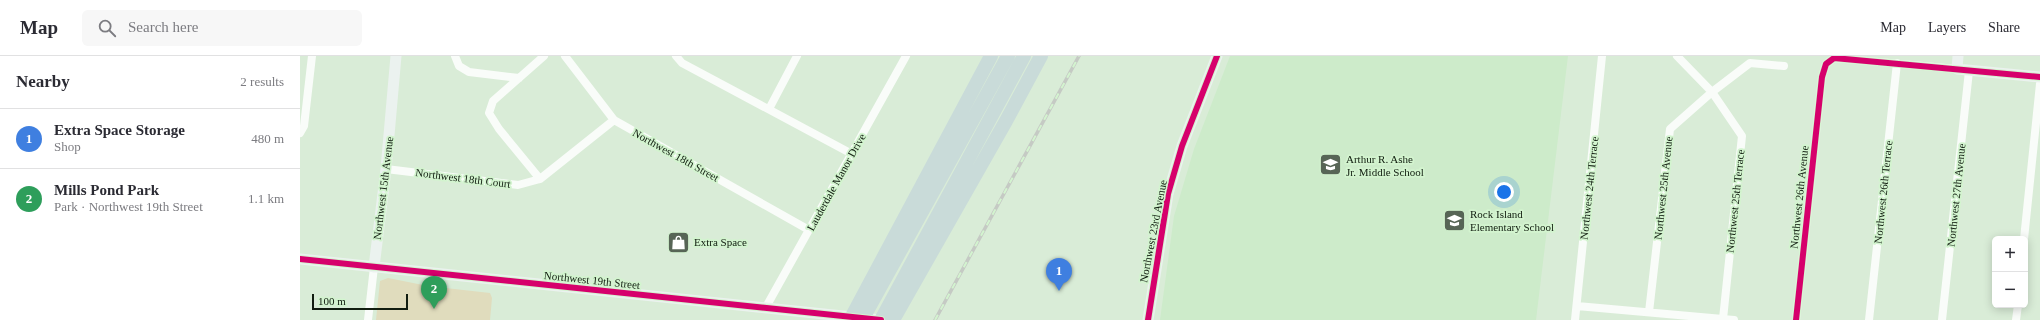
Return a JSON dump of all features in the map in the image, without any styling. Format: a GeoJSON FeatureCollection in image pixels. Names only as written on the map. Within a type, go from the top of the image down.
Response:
{"type":"FeatureCollection","features":[{"type":"Feature","properties":{"kind":"highway"},"geometry":{"type":"LineString","coordinates":[[862,320],[872,291],[991,56]]}},
{"type":"Feature","properties":{"kind":"highway"},"geometry":{"type":"LineString","coordinates":[[850,320],[872,291],[1008,56]]}},
{"type":"Feature","properties":{"kind":"highway"},"geometry":{"type":"LineString","coordinates":[[893,320],[901,295],[1024,56]]}},
{"type":"Feature","properties":{"kind":"highway"},"geometry":{"type":"LineString","coordinates":[[881,320],[901,295],[1006,121],[1041,56]]}},
{"type":"Feature","properties":{"kind":"street"},"geometry":{"type":"LineString","coordinates":[[300,133],[304,126],[312,56]]}},
{"type":"Feature","properties":{"kind":"street","name":"Northwest 15th Avenue"},"geometry":{"type":"LineString","coordinates":[[368,320],[386,169],[396,56]]}},
{"type":"Feature","properties":{"kind":"street"},"geometry":{"type":"LineString","coordinates":[[455,56],[459,66],[469,72],[519,78]]}},
{"type":"Feature","properties":{"kind":"street"},"geometry":{"type":"LineString","coordinates":[[540,179],[499,129],[489,113],[493,101],[544,56]]}},
{"type":"Feature","properties":{"kind":"street","name":"Northwest 18th Street"},"geometry":{"type":"LineString","coordinates":[[565,56],[614,120],[809,230]]}},
{"type":"Feature","properties":{"kind":"street"},"geometry":{"type":"LineString","coordinates":[[676,56],[682,63],[852,154]]}},
{"type":"Feature","properties":{"kind":"street"},"geometry":{"type":"LineString","coordinates":[[769,109],[797,56]]}},
{"type":"Feature","properties":{"kind":"street","name":"Lauderdale Manor Drive"},"geometry":{"type":"LineString","coordinates":[[766,307],[906,56]]}},
{"type":"Feature","properties":{"kind":"street","name":"Northwest 23rd Avenue"},"geometry":{"type":"LineString","coordinates":[[1148,320],[1168,194],[1182,146],[1216,56]]}},
{"type":"Feature","properties":{"kind":"street","name":"Northwest 24th Terrace"},"geometry":{"type":"LineString","coordinates":[[1575,320],[1602,56]]}},
{"type":"Feature","properties":{"kind":"street","name":"Northwest 25th Terrace"},"geometry":{"type":"LineString","coordinates":[[1677,56],[1712,92],[1742,136],[1723,319]]}},
{"type":"Feature","properties":{"kind":"street"},"geometry":{"type":"LineString","coordinates":[[1957,69],[1958,56]]}},
{"type":"Feature","properties":{"kind":"street","name":"Northwest 26th Avenue"},"geometry":{"type":"LineString","coordinates":[[1796,320],[1822,77],[1826,64],[1834,58],[1897,63]]}},
{"type":"Feature","properties":{"kind":"street","name":"Northwest 25th Avenue"},"geometry":{"type":"LineString","coordinates":[[1650,312],[1670,129],[1712,92],[1752,62],[1784,66]]}},
{"type":"Feature","properties":{"kind":"street"},"geometry":{"type":"LineString","coordinates":[[1897,63],[2040,77]]}},
{"type":"Feature","properties":{"kind":"street","name":"Northwest 26th Terrace"},"geometry":{"type":"LineString","coordinates":[[1870,320],[1897,63]]}},
{"type":"Feature","properties":{"kind":"street","name":"Northwest 27th Avenue"},"geometry":{"type":"LineString","coordinates":[[1942,320],[1969,71]]}},
{"type":"Feature","properties":{"kind":"street"},"geometry":{"type":"LineString","coordinates":[[2024,236],[2040,84]]}},
{"type":"Feature","properties":{"kind":"street","name":"Northwest 18th Court"},"geometry":{"type":"LineString","coordinates":[[386,169],[518,185],[540,179],[614,120]]}},
{"type":"Feature","properties":{"kind":"street","name":"Northwest 19th Street"},"geometry":{"type":"LineString","coordinates":[[300,259],[881,320]]}},
{"type":"Feature","properties":{"kind":"street"},"geometry":{"type":"LineString","coordinates":[[1577,306],[1734,320]]}},
{"type":"Feature","properties":{"kind":"street"},"geometry":{"type":"LineString","coordinates":[[2016,320],[2018,308]]}},
{"type":"Feature","properties":{"kind":"shaded area"},"geometry":{"type":"Polygon","coordinates":[[[1230,56],[1568,56],[1536,320],[1160,320],[1174,216],[1194,149],[1230,56]]]}},
{"type":"Feature","properties":{"kind":"shaded area"},"geometry":{"type":"Polygon","coordinates":[[[388,278],[428,286],[490,293],[492,298],[490,320],[376,320],[380,281],[388,278]]]}},
{"type":"Feature","properties":{"kind":"railway"},"geometry":{"type":"LineString","coordinates":[[935,320],[1079,56]]}},
{"type":"Feature","properties":{"kind":"cycle path"},"geometry":{"type":"LineString","coordinates":[[1148,320],[1168,194],[1182,146],[1217,56]]}},
{"type":"Feature","properties":{"kind":"cycle path"},"geometry":{"type":"LineString","coordinates":[[1796,320],[1822,77],[1826,64],[1834,58],[2040,77]]}},
{"type":"Feature","properties":{"kind":"cycle path"},"geometry":{"type":"LineString","coordinates":[[300,259],[881,320]]}},
{"type":"Feature","properties":{"kind":"place","name":"Arthur R. Ashe Jr. Middle School"},"geometry":{"type":"Point","coordinates":[1331,165]}},
{"type":"Feature","properties":{"kind":"place","name":"Rock Island Elementary School"},"geometry":{"type":"Point","coordinates":[1454,220]}},
{"type":"Feature","properties":{"kind":"place","name":"Extra Space"},"geometry":{"type":"Point","coordinates":[679,242]}},
{"type":"Feature","properties":{"kind":"place","name":"Extra Space Storage"},"geometry":{"type":"Point","coordinates":[1059,291]}},
{"type":"Feature","properties":{"kind":"place","name":"Mills Pond Park"},"geometry":{"type":"Point","coordinates":[434,309]}}]}
